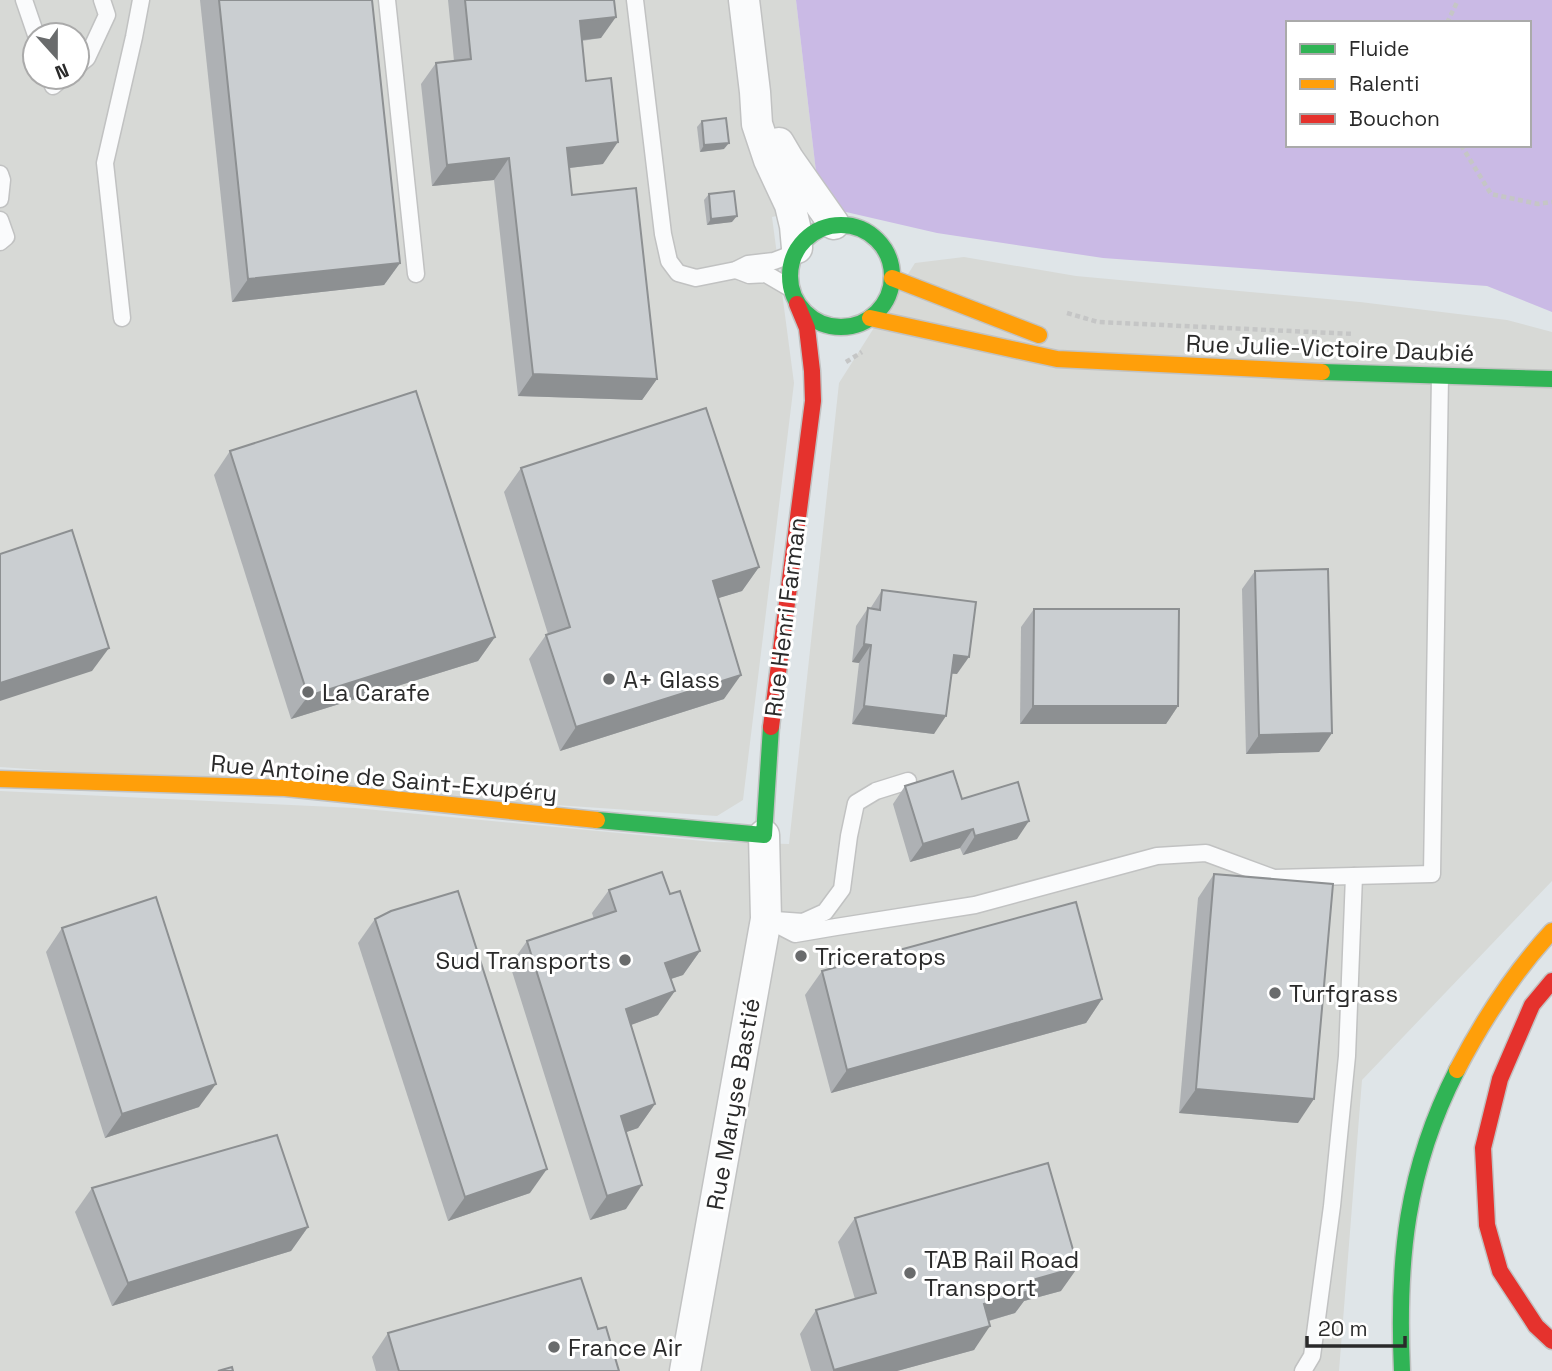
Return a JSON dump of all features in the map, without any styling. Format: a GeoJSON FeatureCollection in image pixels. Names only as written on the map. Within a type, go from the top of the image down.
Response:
{"type":"FeatureCollection","features":[{"type":"Feature","properties":{"kind":"main road"},"geometry":{"type":"LineString","coordinates":[[834,224],[852,225],[868,232],[881,243],[889,258],[892,278],[882,306],[870,318],[838,333],[808,316],[797,304],[790,288],[789,271],[796,251],[814,232],[834,224]]}},
{"type":"Feature","properties":{"kind":"main road","name":"Rue Julie-Victoire Daubié"},"geometry":{"type":"LineString","coordinates":[[892,278],[1106,362]]}},
{"type":"Feature","properties":{"kind":"main road","name":"Rue Henri Farman"},"geometry":{"type":"LineString","coordinates":[[764,835],[769,740],[813,401],[807,328],[797,304]]}},
{"type":"Feature","properties":{"kind":"main road","name":"Rue Julie-Victoire Daubié"},"geometry":{"type":"LineString","coordinates":[[870,318],[1057,359],[1274,371],[1552,379]]}},
{"type":"Feature","properties":{"kind":"main road","name":"Rue Henri Farman"},"geometry":{"type":"LineString","coordinates":[[813,401],[827,359]]}},
{"type":"Feature","properties":{"kind":"main road","name":"Rue Antoine de Saint-Exupéry"},"geometry":{"type":"LineString","coordinates":[[0,779],[285,788],[764,835]]}},
{"type":"Feature","properties":{"kind":"main road"},"geometry":{"type":"LineString","coordinates":[[1402,1371],[1400,1328],[1405,1242],[1414,1191],[1429,1134],[1470,1044],[1517,974],[1552,931]]}},
{"type":"Feature","properties":{"kind":"main road"},"geometry":{"type":"LineString","coordinates":[[1552,981],[1532,1005],[1500,1079],[1483,1147],[1488,1225],[1500,1271],[1536,1326],[1552,1341]]}},
{"type":"Feature","properties":{"kind":"street"},"geometry":{"type":"LineString","coordinates":[[744,0],[757,124],[768,160],[790,205],[795,226],[796,251]]}},
{"type":"Feature","properties":{"kind":"street"},"geometry":{"type":"LineString","coordinates":[[755,92],[769,126],[789,160],[834,224]]}},
{"type":"Feature","properties":{"kind":"street","name":"Rue Maryse Bastié"},"geometry":{"type":"LineString","coordinates":[[685,1371],[766,919],[764,835]]}},
{"type":"Feature","properties":{"kind":"lane"},"geometry":{"type":"LineString","coordinates":[[24,0],[31,21]]}},
{"type":"Feature","properties":{"kind":"lane"},"geometry":{"type":"LineString","coordinates":[[91,49],[107,15],[102,0]]}},
{"type":"Feature","properties":{"kind":"lane"},"geometry":{"type":"LineString","coordinates":[[130,0],[134,37]]}},
{"type":"Feature","properties":{"kind":"lane"},"geometry":{"type":"LineString","coordinates":[[122,318],[105,163],[141,0]]}},
{"type":"Feature","properties":{"kind":"lane"},"geometry":{"type":"LineString","coordinates":[[387,0],[416,274]]}},
{"type":"Feature","properties":{"kind":"lane"},"geometry":{"type":"LineString","coordinates":[[635,0],[663,234],[669,261],[678,273],[696,278],[736,270],[748,264],[774,261],[796,251]]}},
{"type":"Feature","properties":{"kind":"lane"},"geometry":{"type":"LineString","coordinates":[[0,174],[0,199]]}},
{"type":"Feature","properties":{"kind":"lane"},"geometry":{"type":"LineString","coordinates":[[0,220],[6,237],[0,242]]}},
{"type":"Feature","properties":{"kind":"lane"},"geometry":{"type":"LineString","coordinates":[[736,270],[749,275],[766,274],[790,288]]}},
{"type":"Feature","properties":{"kind":"lane"},"geometry":{"type":"LineString","coordinates":[[766,919],[794,934],[975,905],[1157,856],[1206,853],[1274,878],[1432,874],[1440,376]]}},
{"type":"Feature","properties":{"kind":"lane"},"geometry":{"type":"LineString","coordinates":[[766,919],[803,922],[825,912],[842,889],[856,803],[876,791],[908,781]]}},
{"type":"Feature","properties":{"kind":"lane"},"geometry":{"type":"LineString","coordinates":[[1303,1371],[1312,1356],[1332,1206],[1346,1056],[1354,876]]}},
{"type":"Feature","properties":{"kind":"path"},"geometry":{"type":"LineString","coordinates":[[1448,21],[1458,0]]}},
{"type":"Feature","properties":{"kind":"path"},"geometry":{"type":"LineString","coordinates":[[1462,147],[1491,194],[1538,204],[1552,202]]}},
{"type":"Feature","properties":{"kind":"path"},"geometry":{"type":"LineString","coordinates":[[1060,311],[1098,323],[1360,334]]}},
{"type":"Feature","properties":{"kind":"path"},"geometry":{"type":"LineString","coordinates":[[845,363],[865,351]]}},
{"type":"Feature","properties":{"kind":"shaded area"},"geometry":{"type":"Polygon","coordinates":[[[0,0],[796,0],[820,206],[772,217],[794,383],[743,800],[717,816],[0,767],[0,0]]]}},
{"type":"Feature","properties":{"kind":"shaded area"},"geometry":{"type":"Polygon","coordinates":[[[796,0],[1552,0],[1552,312],[1487,286],[1103,258],[937,233],[820,206],[796,0]]]}},
{"type":"Feature","properties":{"kind":"shaded area"},"geometry":{"type":"Polygon","coordinates":[[[964,257],[1076,276],[1360,302],[1507,320],[1552,332],[1552,881],[1362,1080],[1339,1371],[0,1371],[0,791],[355,808],[714,842],[789,844],[839,383],[915,263],[964,257]]]}},
{"type":"Feature","properties":{"kind":"building"},"geometry":{"type":"Polygon","coordinates":[[[219,0],[372,0],[400,263],[248,279],[219,0]]]}},
{"type":"Feature","properties":{"kind":"building"},"geometry":{"type":"Polygon","coordinates":[[[465,0],[614,0],[616,17],[580,21],[586,81],[611,78],[618,142],[567,148],[572,195],[636,188],[657,379],[533,374],[509,158],[447,165],[436,63],[471,59],[465,0]]]}},
{"type":"Feature","properties":{"kind":"building"},"geometry":{"type":"Polygon","coordinates":[[[726,118],[729,143],[704,145],[702,121],[726,118]]]}},
{"type":"Feature","properties":{"kind":"building"},"geometry":{"type":"Polygon","coordinates":[[[734,191],[737,216],[711,219],[709,194],[734,191]]]}},
{"type":"Feature","properties":{"kind":"building"},"geometry":{"type":"Polygon","coordinates":[[[416,391],[495,637],[308,696],[230,451],[416,391]]]}},
{"type":"Feature","properties":{"kind":"building"},"geometry":{"type":"Polygon","coordinates":[[[706,408],[759,567],[713,581],[741,675],[576,727],[546,635],[570,627],[521,468],[706,408]]]}},
{"type":"Feature","properties":{"kind":"building"},"geometry":{"type":"Polygon","coordinates":[[[72,530],[109,648],[0,683],[0,554],[72,530]]]}},
{"type":"Feature","properties":{"kind":"building"},"geometry":{"type":"Polygon","coordinates":[[[1328,569],[1332,733],[1259,735],[1255,571],[1328,569]]]}},
{"type":"Feature","properties":{"kind":"building"},"geometry":{"type":"Polygon","coordinates":[[[882,590],[976,602],[969,657],[954,655],[946,716],[864,706],[871,645],[864,644],[868,608],[880,610],[882,590]]]}},
{"type":"Feature","properties":{"kind":"building"},"geometry":{"type":"Polygon","coordinates":[[[1034,609],[1179,609],[1178,706],[1033,706],[1034,609]]]}},
{"type":"Feature","properties":{"kind":"building"},"geometry":{"type":"Polygon","coordinates":[[[953,771],[962,799],[1018,782],[1029,821],[975,836],[973,829],[923,844],[905,786],[953,771]]]}},
{"type":"Feature","properties":{"kind":"building"},"geometry":{"type":"Polygon","coordinates":[[[662,872],[670,894],[680,891],[700,951],[665,963],[675,991],[626,1009],[655,1104],[621,1116],[642,1185],[607,1196],[527,941],[616,911],[609,890],[662,872]]]}},
{"type":"Feature","properties":{"kind":"building"},"geometry":{"type":"Polygon","coordinates":[[[1214,874],[1333,884],[1314,1099],[1196,1089],[1214,874]]]}},
{"type":"Feature","properties":{"kind":"building"},"geometry":{"type":"Polygon","coordinates":[[[458,891],[547,1169],[465,1197],[375,919],[391,911],[458,891]]]}},
{"type":"Feature","properties":{"kind":"building"},"geometry":{"type":"Polygon","coordinates":[[[156,897],[216,1084],[122,1114],[62,928],[156,897]]]}},
{"type":"Feature","properties":{"kind":"building"},"geometry":{"type":"Polygon","coordinates":[[[1076,902],[1102,999],[847,1070],[822,971],[1076,902]]]}},
{"type":"Feature","properties":{"kind":"building"},"geometry":{"type":"Polygon","coordinates":[[[277,1135],[308,1227],[128,1283],[92,1188],[277,1135]]]}},
{"type":"Feature","properties":{"kind":"building"},"geometry":{"type":"Polygon","coordinates":[[[1048,1163],[1078,1267],[1029,1281],[1032,1290],[984,1304],[990,1326],[834,1370],[816,1310],[876,1293],[855,1218],[1048,1163]]]}},
{"type":"Feature","properties":{"kind":"building"},"geometry":{"type":"Polygon","coordinates":[[[581,1278],[598,1329],[606,1327],[619,1371],[399,1371],[388,1333],[581,1278]]]}},
{"type":"Feature","properties":{"kind":"traffic: fast"},"geometry":{"type":"LineString","coordinates":[[841,225],[861,229],[877,240],[888,256],[892,276],[888,296],[877,312],[861,323],[841,327],[821,323],[805,312],[794,296],[790,276],[794,256],[805,240],[821,229],[841,225]]}},
{"type":"Feature","properties":{"kind":"traffic: fast"},"geometry":{"type":"LineString","coordinates":[[1322,372],[1552,379]]}},
{"type":"Feature","properties":{"kind":"traffic: fast"},"geometry":{"type":"LineString","coordinates":[[597,820],[764,835],[771,727]]}},
{"type":"Feature","properties":{"kind":"traffic: fast"},"geometry":{"type":"LineString","coordinates":[[1402,1371],[1401,1291],[1408,1216],[1426,1144],[1457,1070]]}},
{"type":"Feature","properties":{"kind":"traffic: slow"},"geometry":{"type":"LineString","coordinates":[[892,278],[1039,335]]}},
{"type":"Feature","properties":{"kind":"traffic: slow"},"geometry":{"type":"LineString","coordinates":[[870,318],[1057,359],[1322,372]]}},
{"type":"Feature","properties":{"kind":"traffic: slow"},"geometry":{"type":"LineString","coordinates":[[0,779],[285,788],[597,820]]}},
{"type":"Feature","properties":{"kind":"traffic: slow"},"geometry":{"type":"LineString","coordinates":[[1457,1070],[1500,997],[1552,931]]}},
{"type":"Feature","properties":{"kind":"traffic: jam"},"geometry":{"type":"LineString","coordinates":[[771,727],[813,401],[807,328],[797,304]]}},
{"type":"Feature","properties":{"kind":"traffic: jam"},"geometry":{"type":"LineString","coordinates":[[1552,981],[1532,1005],[1500,1079],[1483,1148],[1487,1225],[1500,1271],[1536,1326],[1552,1341]]}},
{"type":"Feature","properties":{"kind":"place","name":"A+ Glass"},"geometry":{"type":"Point","coordinates":[609,679]}},
{"type":"Feature","properties":{"kind":"place","name":"La Carafe"},"geometry":{"type":"Point","coordinates":[308,692]}},
{"type":"Feature","properties":{"kind":"place","name":"Triceratops"},"geometry":{"type":"Point","coordinates":[801,956]}},
{"type":"Feature","properties":{"kind":"place","name":"Sud Transports"},"geometry":{"type":"Point","coordinates":[625,960]}},
{"type":"Feature","properties":{"kind":"place","name":"Turfgrass"},"geometry":{"type":"Point","coordinates":[1275,993]}},
{"type":"Feature","properties":{"kind":"place","name":"TAB Rail Road Transport"},"geometry":{"type":"Point","coordinates":[910,1273]}},
{"type":"Feature","properties":{"kind":"place","name":"France Air"},"geometry":{"type":"Point","coordinates":[554,1347]}}]}
